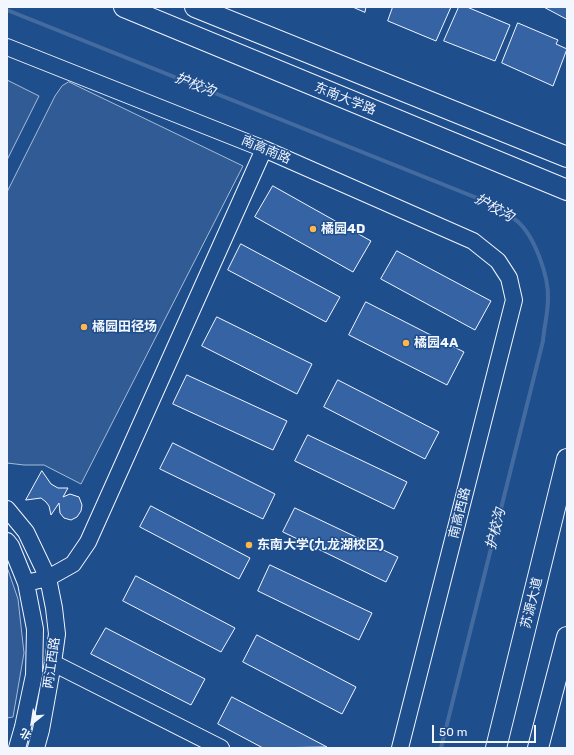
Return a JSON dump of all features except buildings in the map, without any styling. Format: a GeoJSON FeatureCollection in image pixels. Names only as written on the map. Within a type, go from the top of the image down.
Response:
{"type":"FeatureCollection","features":[{"type":"Feature","properties":{"kind":"main road","name":"东南大学路"},"geometry":{"type":"LineString","coordinates":[[124,7],[567,190]]}},
{"type":"Feature","properties":{"kind":"main road"},"geometry":{"type":"LineString","coordinates":[[195,7],[567,157]]}},
{"type":"Feature","properties":{"kind":"main road","name":"苏源大道"},"geometry":{"type":"LineString","coordinates":[[496,748],[567,459]]}},
{"type":"Feature","properties":{"kind":"main road"},"geometry":{"type":"LineString","coordinates":[[538,748],[567,636]]}},
{"type":"Feature","properties":{"kind":"street","name":"南高南路"},"geometry":{"type":"LineString","coordinates":[[7,47],[264,149],[473,241],[498,261],[509,278]]}},
{"type":"Feature","properties":{"kind":"street"},"geometry":{"type":"LineString","coordinates":[[26,583],[48,578],[73,564],[88,542],[264,149]]}},
{"type":"Feature","properties":{"kind":"street","name":"南高西路"},"geometry":{"type":"LineString","coordinates":[[400,748],[514,300],[509,278]]}},
{"type":"Feature","properties":{"kind":"street","name":"两江西路"},"geometry":{"type":"LineString","coordinates":[[7,509],[26,532],[48,578],[54,608],[57,634],[41,730],[36,748]]}},
{"type":"Feature","properties":{"kind":"street","name":"两江西路"},"geometry":{"type":"LineString","coordinates":[[7,541],[11,546],[26,583],[34,629],[34,676],[17,748]]}},
{"type":"Feature","properties":{"kind":"street"},"geometry":{"type":"LineString","coordinates":[[53,663],[221,748]]}},
{"type":"Feature","properties":{"kind":"street"},"geometry":{"type":"LineString","coordinates":[[23,727],[41,730]]}},
{"type":"Feature","properties":{"kind":"shaded area"},"geometry":{"type":"Polygon","coordinates":[[[7,80],[39,96],[7,160],[7,80]]]}},
{"type":"Feature","properties":{"kind":"shaded area","name":"橘园田径场"},"geometry":{"type":"Polygon","coordinates":[[[69,82],[243,166],[81,484],[44,465],[7,463],[7,192],[55,96],[62,86],[69,82]]]}},
{"type":"Feature","properties":{"kind":"shaded area"},"geometry":{"type":"Polygon","coordinates":[[[7,567],[18,599],[24,653],[13,717],[7,718],[7,567]]]}},
{"type":"Feature","properties":{"kind":"waterway","name":"护校沟"},"geometry":{"type":"LineString","coordinates":[[7,10],[477,198],[498,208],[517,221],[523,227],[535,246],[543,268],[548,290],[543,341],[441,748]]}},
{"type":"Feature","properties":{"kind":"place","name":"橘园4D"},"geometry":{"type":"Point","coordinates":[313,229]}},
{"type":"Feature","properties":{"kind":"place","name":"橘园田径场"},"geometry":{"type":"Point","coordinates":[84,327]}},
{"type":"Feature","properties":{"kind":"place","name":"橘园4A"},"geometry":{"type":"Point","coordinates":[406,343]}},
{"type":"Feature","properties":{"kind":"place","name":"东南大学(九龙湖校区)"},"geometry":{"type":"Point","coordinates":[249,545]}}]}
